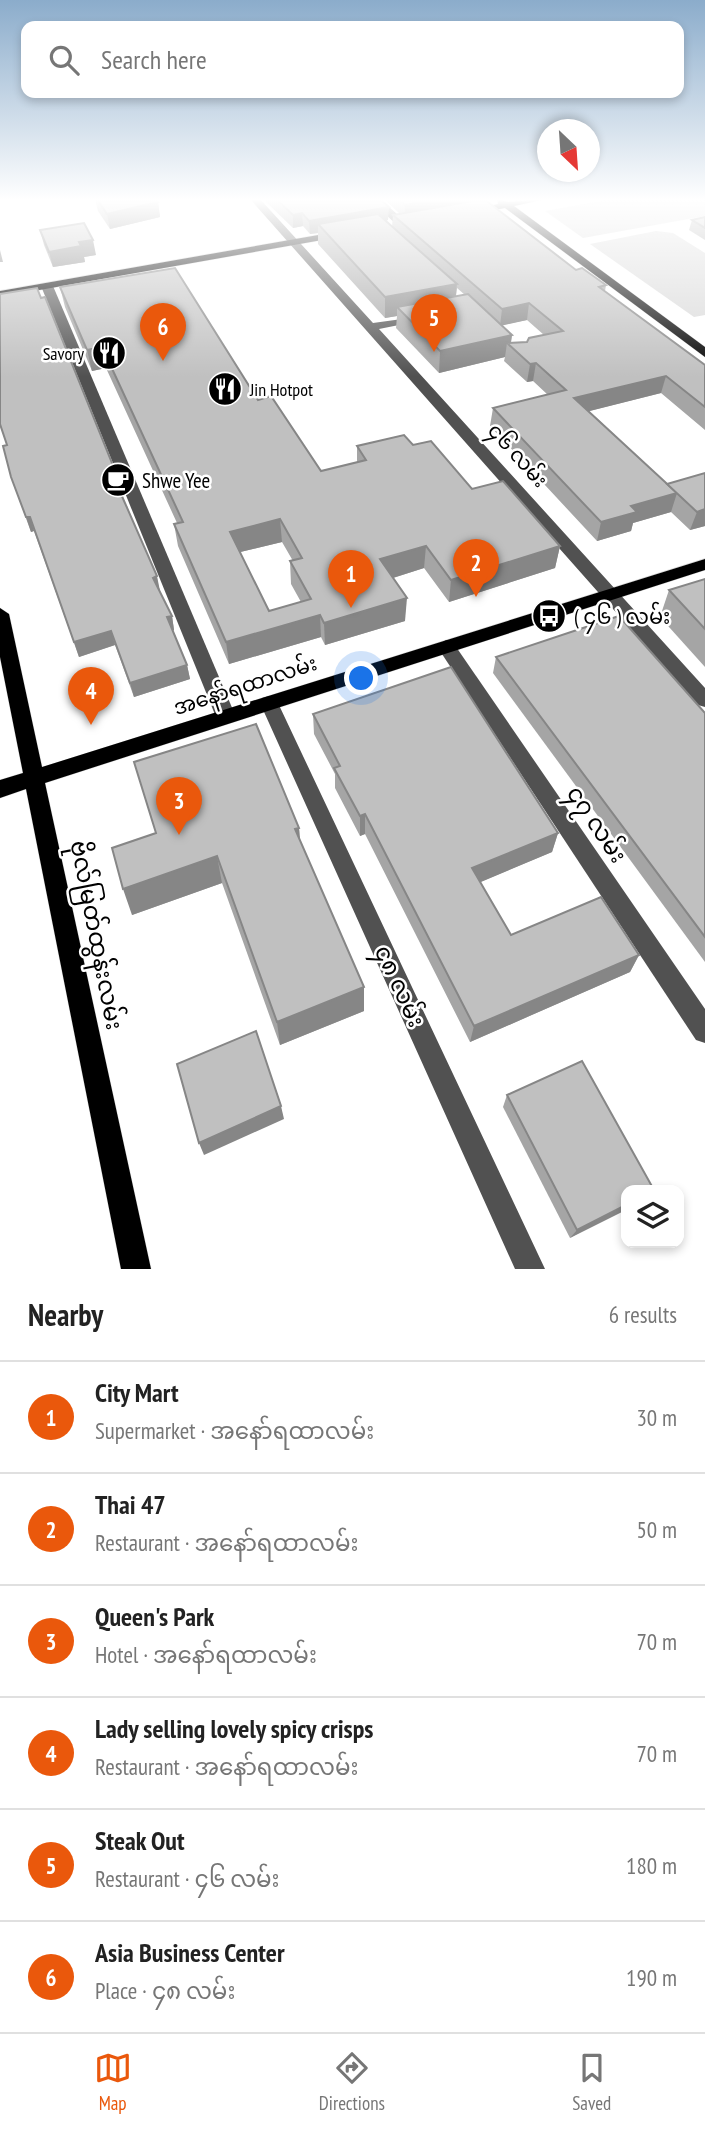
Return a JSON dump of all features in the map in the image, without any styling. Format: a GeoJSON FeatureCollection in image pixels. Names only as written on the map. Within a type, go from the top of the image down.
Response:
{"type":"FeatureCollection","features":[{"type":"Feature","properties":{"kind":"main road"},"geometry":{"type":"LineString","coordinates":[[0,294],[212,258]]}},
{"type":"Feature","properties":{"kind":"main road"},"geometry":{"type":"LineString","coordinates":[[577,258],[705,354]]}},
{"type":"Feature","properties":{"kind":"main road","name":"အနော်ရထာလမ်း"},"geometry":{"type":"LineString","coordinates":[[0,789],[705,564]]}},
{"type":"Feature","properties":{"kind":"main road","name":"ဗိုလ်မြတ်ထွန်းလမ်း"},"geometry":{"type":"LineString","coordinates":[[0,614],[136,1269]]}},
{"type":"Feature","properties":{"kind":"street","name":"၄၆ လမ်း"},"geometry":{"type":"LineString","coordinates":[[310,258],[705,700]]}},
{"type":"Feature","properties":{"kind":"street"},"geometry":{"type":"LineString","coordinates":[[47,286],[226,717]]}},
{"type":"Feature","properties":{"kind":"street"},"geometry":{"type":"LineString","coordinates":[[372,327],[433,315]]}},
{"type":"Feature","properties":{"kind":"street","name":"၄၇ လမ်း"},"geometry":{"type":"LineString","coordinates":[[446,646],[705,1031]]}},
{"type":"Feature","properties":{"kind":"street","name":"၄၈ လမ်း"},"geometry":{"type":"LineString","coordinates":[[269,703],[530,1269]]}},
{"type":"Feature","properties":{"kind":"shaded area"},"geometry":{"type":"Polygon","coordinates":[[[610,258],[705,258],[705,315],[694,317],[610,258]]]}},
{"type":"Feature","properties":{"kind":"building"},"geometry":{"type":"Polygon","coordinates":[[[349,258],[428,258],[457,284],[385,297],[349,258]]]}},
{"type":"Feature","properties":{"kind":"building"},"geometry":{"type":"Polygon","coordinates":[[[443,258],[561,258],[576,270],[582,268],[606,285],[599,287],[705,365],[705,407],[666,376],[574,398],[677,493],[631,506],[637,512],[601,522],[493,408],[566,390],[536,363],[530,364],[507,343],[527,342],[529,338],[563,331],[529,303],[502,309],[443,258]]]}},
{"type":"Feature","properties":{"kind":"building"},"geometry":{"type":"Polygon","coordinates":[[[175,268],[258,400],[271,396],[321,471],[366,460],[357,446],[404,435],[413,445],[431,441],[472,489],[503,481],[560,546],[451,580],[426,546],[380,559],[407,598],[324,623],[320,615],[226,642],[174,524],[183,522],[102,347],[87,350],[60,287],[175,268]],[[280,519],[230,532],[269,611],[311,599],[290,561],[302,558],[280,519]]]}},
{"type":"Feature","properties":{"kind":"building"},"geometry":{"type":"Polygon","coordinates":[[[37,288],[41,298],[45,297],[124,493],[121,494],[157,576],[153,578],[172,616],[167,617],[187,665],[130,683],[111,631],[74,642],[30,517],[26,517],[11,477],[3,446],[7,445],[0,424],[0,294],[37,288]]]}},
{"type":"Feature","properties":{"kind":"building"},"geometry":{"type":"Polygon","coordinates":[[[468,294],[512,335],[440,351],[397,307],[468,294]]]}},
{"type":"Feature","properties":{"kind":"building"},"geometry":{"type":"Polygon","coordinates":[[[705,473],[705,509],[697,512],[667,484],[705,473]]]}},
{"type":"Feature","properties":{"kind":"building"},"geometry":{"type":"Polygon","coordinates":[[[705,579],[705,629],[669,590],[705,579]]]}},
{"type":"Feature","properties":{"kind":"building"},"geometry":{"type":"Polygon","coordinates":[[[619,616],[705,713],[705,937],[496,657],[619,616]]]}},
{"type":"Feature","properties":{"kind":"building"},"geometry":{"type":"Polygon","coordinates":[[[451,667],[558,833],[472,868],[511,935],[601,897],[639,955],[474,1026],[365,814],[360,816],[334,768],[340,766],[313,714],[451,667]]]}},
{"type":"Feature","properties":{"kind":"building"},"geometry":{"type":"Polygon","coordinates":[[[256,724],[299,828],[295,829],[364,987],[277,1022],[217,856],[123,889],[112,848],[156,833],[134,762],[256,724]]]}},
{"type":"Feature","properties":{"kind":"building"},"geometry":{"type":"Polygon","coordinates":[[[256,1031],[281,1106],[199,1143],[177,1064],[256,1031]]]}},
{"type":"Feature","properties":{"kind":"building"},"geometry":{"type":"Polygon","coordinates":[[[582,1061],[651,1185],[621,1185],[621,1208],[577,1230],[507,1095],[582,1061]]]}},
{"type":"Feature","properties":{"kind":"place","name":"Steak Out"},"geometry":{"type":"Point","coordinates":[434,352]}},
{"type":"Feature","properties":{"kind":"place","name":"Savory"},"geometry":{"type":"Point","coordinates":[109,353]}},
{"type":"Feature","properties":{"kind":"place","name":"Asia Business Center"},"geometry":{"type":"Point","coordinates":[163,361]}},
{"type":"Feature","properties":{"kind":"place","name":"Jin Hotpot"},"geometry":{"type":"Point","coordinates":[225,389]}},
{"type":"Feature","properties":{"kind":"place","name":"Shwe Yee"},"geometry":{"type":"Point","coordinates":[118,480]}},
{"type":"Feature","properties":{"kind":"place","name":"Thai 47"},"geometry":{"type":"Point","coordinates":[476,597]}},
{"type":"Feature","properties":{"kind":"place","name":"City Mart"},"geometry":{"type":"Point","coordinates":[351,608]}},
{"type":"Feature","properties":{"kind":"place","name":"( ၄၆ ) လမ်း"},"geometry":{"type":"Point","coordinates":[549,616]}},
{"type":"Feature","properties":{"kind":"place","name":"Lady selling lovely spicy crisps"},"geometry":{"type":"Point","coordinates":[91,725]}},
{"type":"Feature","properties":{"kind":"place","name":"Queen's Park"},"geometry":{"type":"Point","coordinates":[179,835]}}]}
